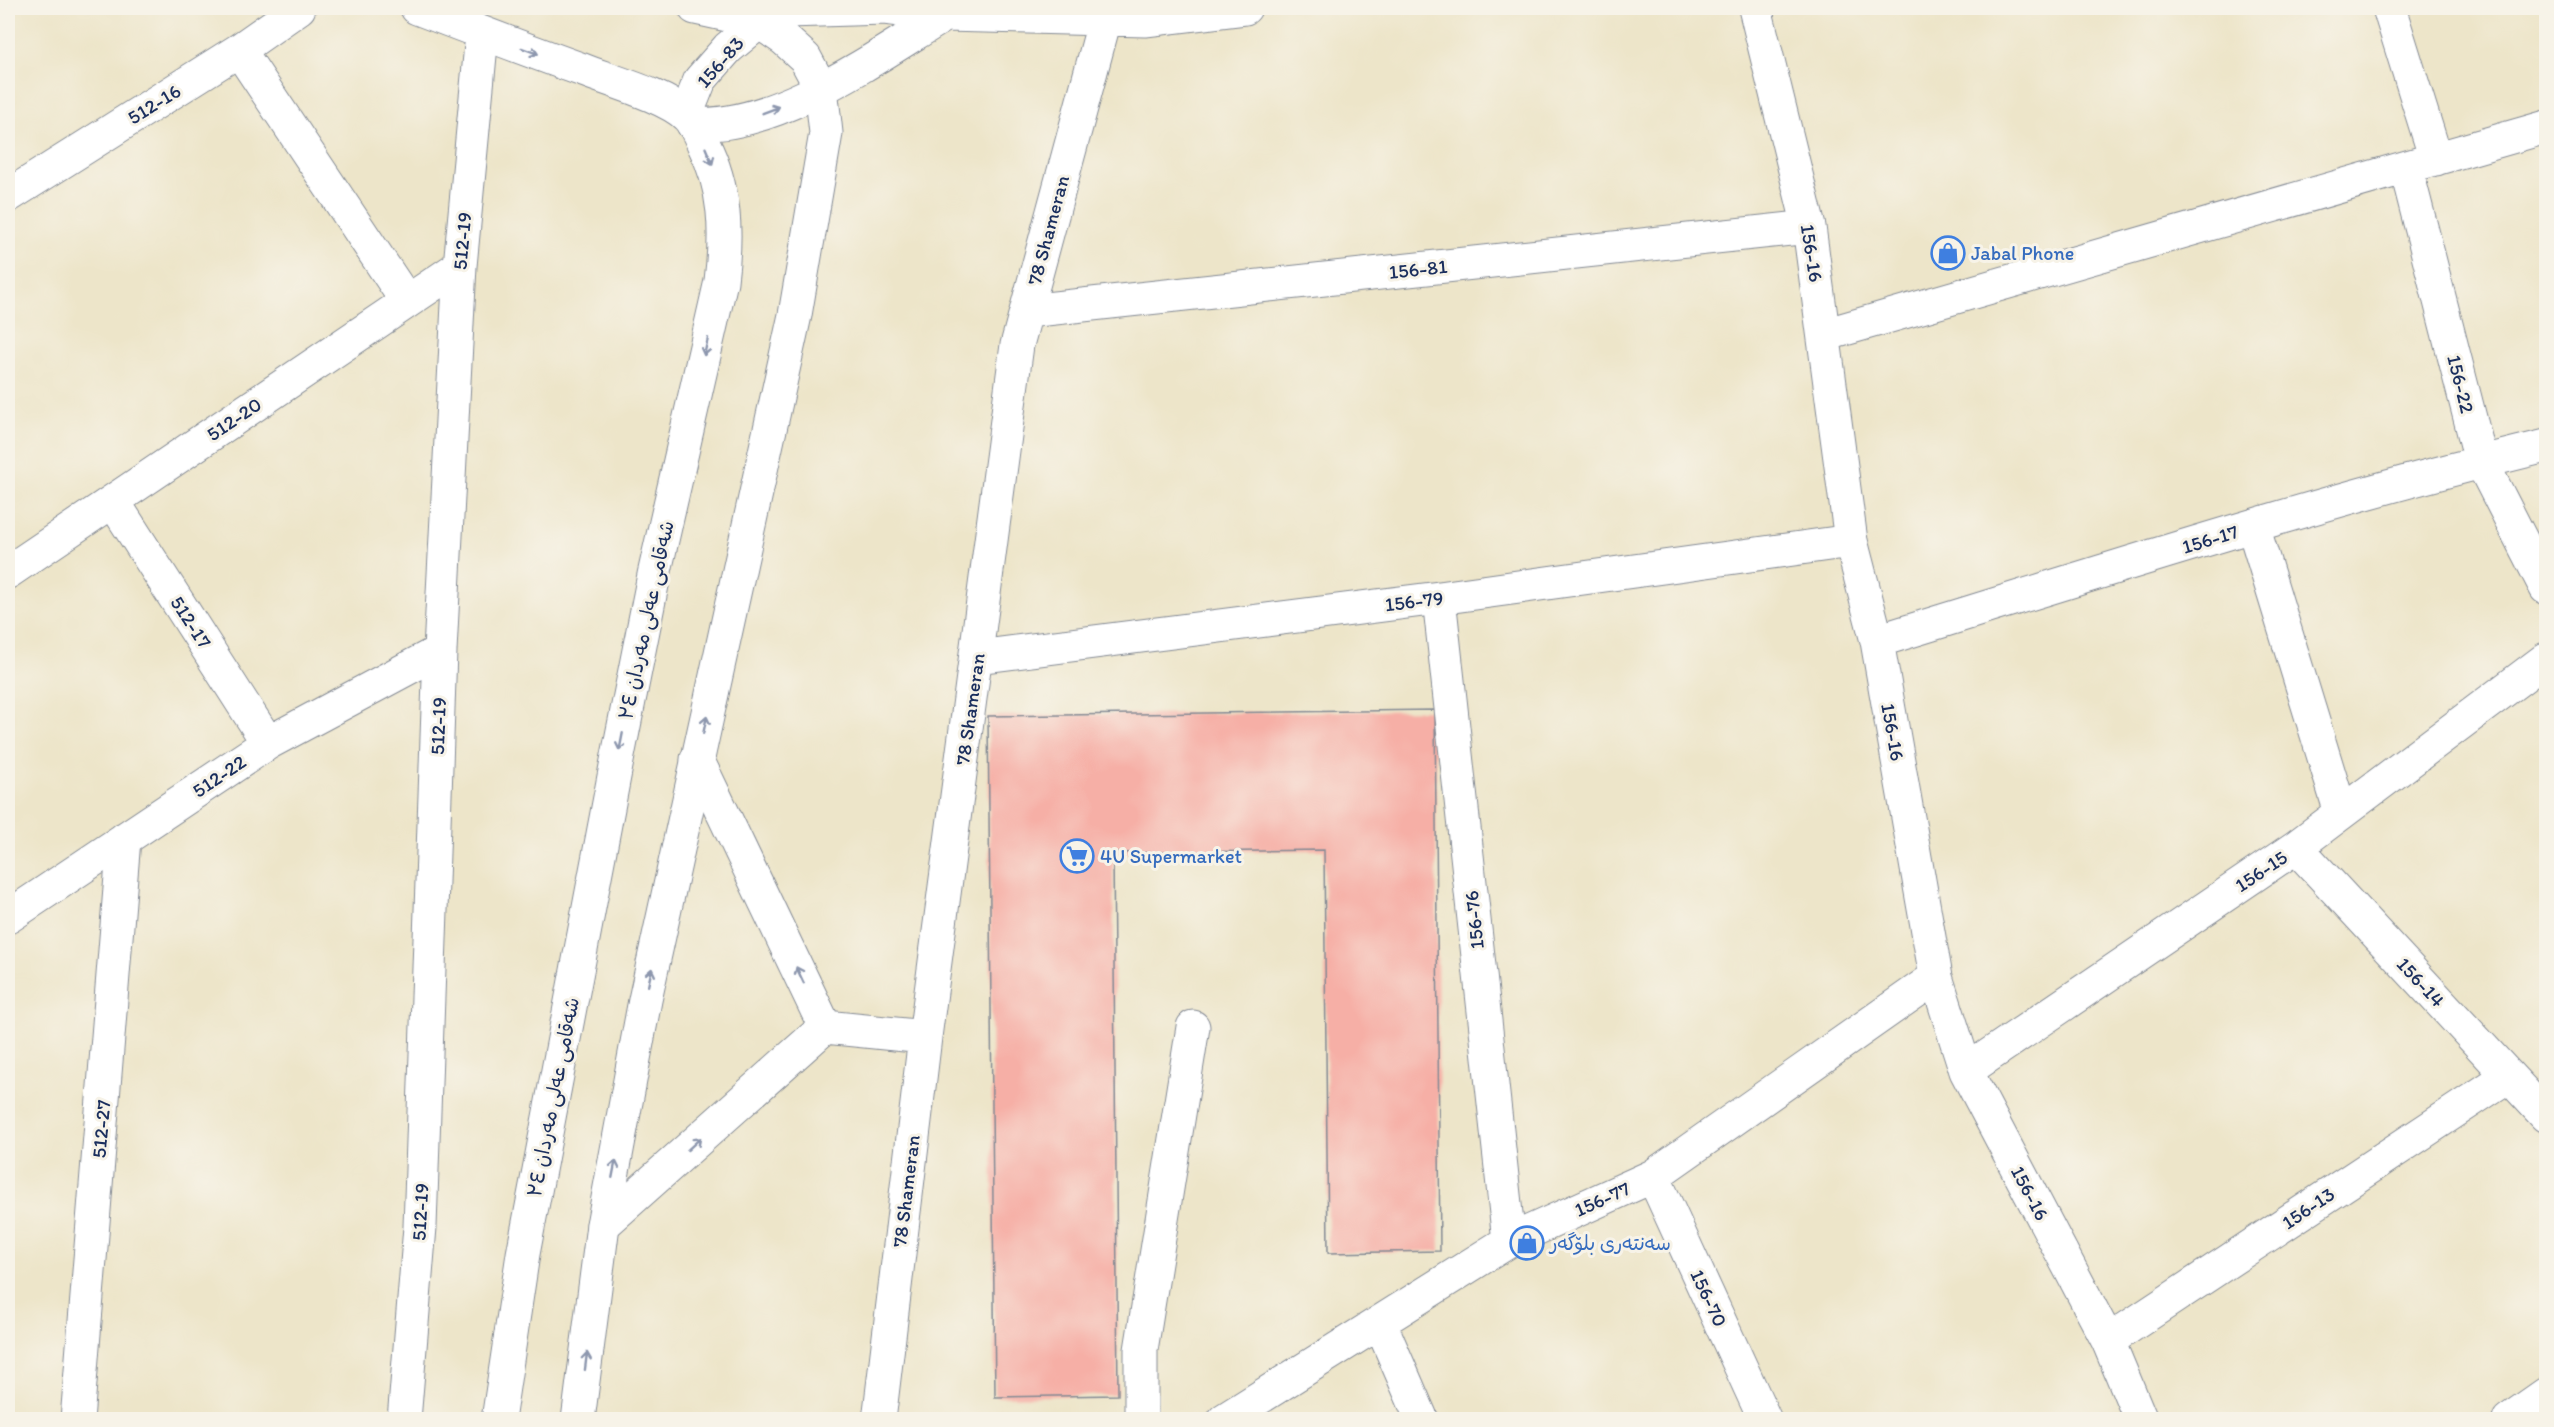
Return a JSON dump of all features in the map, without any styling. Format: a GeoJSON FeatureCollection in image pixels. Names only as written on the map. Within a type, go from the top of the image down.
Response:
{"type":"FeatureCollection","features":[{"type":"Feature","properties":{"kind":"street","name":"512-16"},"geometry":{"type":"LineString","coordinates":[[8,196],[239,50],[299,8]]}},
{"type":"Feature","properties":{"kind":"street"},"geometry":{"type":"LineString","coordinates":[[578,1419],[603,1225],[645,1000],[795,315],[826,133],[821,88],[805,58],[784,39],[759,22],[695,8]]}},
{"type":"Feature","properties":{"kind":"street","name":"156-83"},"geometry":{"type":"LineString","coordinates":[[689,119],[700,81],[728,48],[759,22],[788,11],[884,8],[945,15],[1106,13],[1145,20],[1245,8]]}},
{"type":"Feature","properties":{"kind":"street","name":"156-22"},"geometry":{"type":"LineString","coordinates":[[2389,8],[2481,461],[2547,588]]}},
{"type":"Feature","properties":{"kind":"street","name":"156-16"},"geometry":{"type":"LineString","coordinates":[[1762,9],[1809,228],[1851,541],[1877,641],[1936,977],[1966,1071],[2108,1341],[2141,1419]]}},
{"type":"Feature","properties":{"kind":"street"},"geometry":{"type":"LineString","coordinates":[[432,10],[482,34],[627,86],[670,105],[689,119],[710,125],[768,111],[821,88],[945,15]]}},
{"type":"Feature","properties":{"kind":"street","name":"78 Shameran"},"geometry":{"type":"LineString","coordinates":[[879,1419],[925,1037],[1017,345],[1106,13]]}},
{"type":"Feature","properties":{"kind":"street","name":"512-19"},"geometry":{"type":"LineString","coordinates":[[404,1419],[420,1227],[440,651],[460,266],[482,34]]}},
{"type":"Feature","properties":{"kind":"street"},"geometry":{"type":"LineString","coordinates":[[239,50],[406,300]]}},
{"type":"Feature","properties":{"kind":"street","name":"شەقامی عەلی مەردان ٣٤"},"geometry":{"type":"LineString","coordinates":[[498,1419],[523,1254],[616,766],[654,575],[721,281],[726,244],[724,207],[715,170],[689,119]]}},
{"type":"Feature","properties":{"kind":"street"},"geometry":{"type":"LineString","coordinates":[[1824,335],[2547,127]]}},
{"type":"Feature","properties":{"kind":"street","name":"156-81"},"geometry":{"type":"LineString","coordinates":[[1027,311],[1809,228]]}},
{"type":"Feature","properties":{"kind":"street","name":"512-20"},"geometry":{"type":"LineString","coordinates":[[8,572],[406,300],[460,266]]}},
{"type":"Feature","properties":{"kind":"street","name":"156-17"},"geometry":{"type":"LineString","coordinates":[[1877,641],[2253,526],[2481,461],[2547,446]]}},
{"type":"Feature","properties":{"kind":"street","name":"512-17"},"geometry":{"type":"LineString","coordinates":[[113,501],[268,743]]}},
{"type":"Feature","properties":{"kind":"street"},"geometry":{"type":"LineString","coordinates":[[2253,526],[2341,813]]}},
{"type":"Feature","properties":{"kind":"street","name":"156-79"},"geometry":{"type":"LineString","coordinates":[[977,657],[1439,598],[1851,541]]}},
{"type":"Feature","properties":{"kind":"street","name":"156-76"},"geometry":{"type":"LineString","coordinates":[[1439,598],[1509,1241]]}},
{"type":"Feature","properties":{"kind":"street","name":"512-22"},"geometry":{"type":"LineString","coordinates":[[8,917],[268,743],[440,651]]}},
{"type":"Feature","properties":{"kind":"street","name":"156-15"},"geometry":{"type":"LineString","coordinates":[[1966,1071],[2296,847],[2547,659]]}},
{"type":"Feature","properties":{"kind":"street"},"geometry":{"type":"LineString","coordinates":[[697,759],[825,1027]]}},
{"type":"Feature","properties":{"kind":"street","name":"512-27"},"geometry":{"type":"LineString","coordinates":[[77,1419],[124,839]]}},
{"type":"Feature","properties":{"kind":"street","name":"156-14"},"geometry":{"type":"LineString","coordinates":[[2296,847],[2547,1116]]}},
{"type":"Feature","properties":{"kind":"street","name":"156-77"},"geometry":{"type":"LineString","coordinates":[[1224,1419],[1509,1241],[1653,1176],[1936,977]]}},
{"type":"Feature","properties":{"kind":"street"},"geometry":{"type":"LineString","coordinates":[[603,1225],[825,1027],[925,1037]]}},
{"type":"Feature","properties":{"kind":"street"},"geometry":{"type":"LineString","coordinates":[[1141,1419],[1141,1350],[1193,1028]]}},
{"type":"Feature","properties":{"kind":"street","name":"156-13"},"geometry":{"type":"LineString","coordinates":[[2108,1341],[2508,1076]]}},
{"type":"Feature","properties":{"kind":"street","name":"156-70"},"geometry":{"type":"LineString","coordinates":[[1653,1176],[1765,1419]]}},
{"type":"Feature","properties":{"kind":"street"},"geometry":{"type":"LineString","coordinates":[[1380,1323],[1422,1419]]}},
{"type":"Feature","properties":{"kind":"street"},"geometry":{"type":"LineString","coordinates":[[2509,1419],[2547,1394]]}},
{"type":"Feature","properties":{"kind":"building"},"geometry":{"type":"Polygon","coordinates":[[[1435,710],[1440,1251],[1328,1253],[1324,850],[1113,853],[1118,1395],[995,1397],[988,716],[1435,710]]]}},
{"type":"Feature","properties":{"kind":"place","name":"Jabal Phone"},"geometry":{"type":"Point","coordinates":[1948,253]}},
{"type":"Feature","properties":{"kind":"place","name":"4U Supermarket"},"geometry":{"type":"Point","coordinates":[1077,856]}},
{"type":"Feature","properties":{"kind":"place","name":"سەنتەری بلۆگەر"},"geometry":{"type":"Point","coordinates":[1527,1243]}}]}
